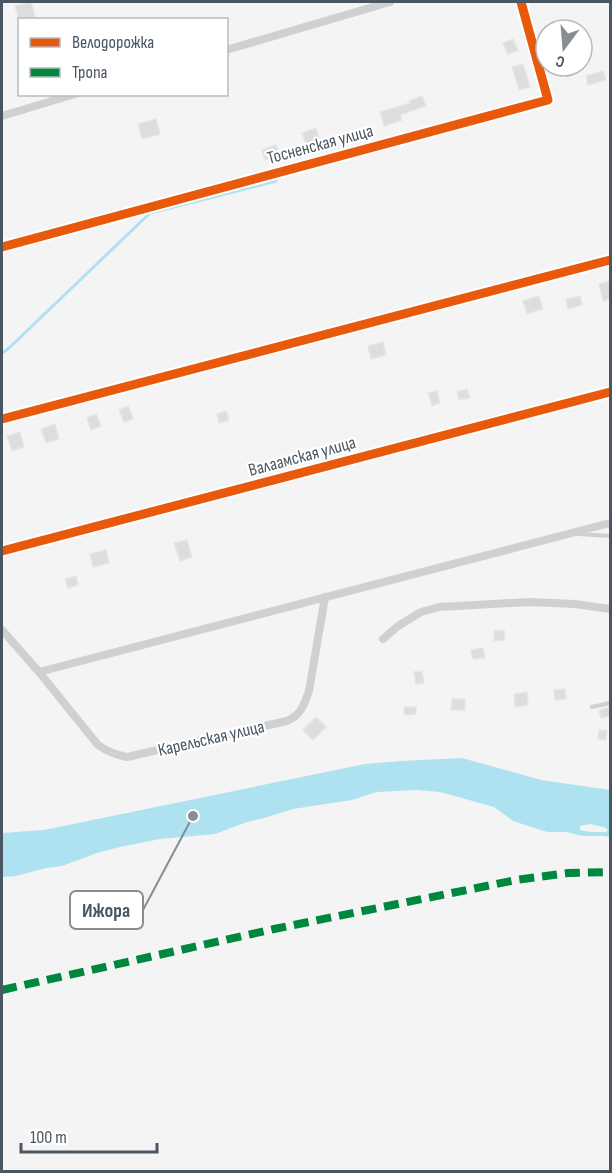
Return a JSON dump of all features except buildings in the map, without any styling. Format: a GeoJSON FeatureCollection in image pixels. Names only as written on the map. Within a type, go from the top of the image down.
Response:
{"type":"FeatureCollection","features":[{"type":"Feature","properties":{"kind":"street"},"geometry":{"type":"LineString","coordinates":[[228,49],[390,2]]}},
{"type":"Feature","properties":{"kind":"street","name":"Тосненская улица"},"geometry":{"type":"LineString","coordinates":[[2,247],[548,100],[521,2]]}},
{"type":"Feature","properties":{"kind":"street"},"geometry":{"type":"LineString","coordinates":[[2,116],[68,96]]}},
{"type":"Feature","properties":{"kind":"street"},"geometry":{"type":"LineString","coordinates":[[2,419],[610,260]]}},
{"type":"Feature","properties":{"kind":"street","name":"Валаамская улица"},"geometry":{"type":"LineString","coordinates":[[2,551],[610,392]]}},
{"type":"Feature","properties":{"kind":"street"},"geometry":{"type":"LineString","coordinates":[[39,672],[610,523]]}},
{"type":"Feature","properties":{"kind":"street","name":"Карельская улица"},"geometry":{"type":"LineString","coordinates":[[2,630],[98,745],[116,755],[127,757],[287,721],[294,717],[300,712],[309,691],[325,597]]}},
{"type":"Feature","properties":{"kind":"street"},"geometry":{"type":"LineString","coordinates":[[383,639],[398,626],[421,612],[439,607],[529,602],[575,604],[610,609]]}},
{"type":"Feature","properties":{"kind":"lane"},"geometry":{"type":"LineString","coordinates":[[573,533],[610,536]]}},
{"type":"Feature","properties":{"kind":"lane"},"geometry":{"type":"LineString","coordinates":[[592,707],[610,703]]}},
{"type":"Feature","properties":{"kind":"water"},"geometry":{"type":"Polygon","coordinates":[[[462,758],[541,780],[610,790],[610,837],[547,832],[513,821],[494,807],[440,792],[417,790],[377,792],[352,800],[293,809],[215,834],[160,839],[120,847],[62,866],[2,877],[2,833],[44,830],[365,764],[462,758]],[[590,824],[580,826],[580,830],[606,832],[608,830],[590,824]]]}},
{"type":"Feature","properties":{"kind":"waterway"},"geometry":{"type":"LineString","coordinates":[[2,353],[150,213],[276,181]]}},
{"type":"Feature","properties":{"kind":"marked path"},"geometry":{"type":"LineString","coordinates":[[2,990],[274,929],[516,880],[568,873],[610,872]]}},
{"type":"Feature","properties":{"kind":"cycle path"},"geometry":{"type":"LineString","coordinates":[[2,247],[548,100],[521,2]]}},
{"type":"Feature","properties":{"kind":"cycle path"},"geometry":{"type":"LineString","coordinates":[[2,419],[610,260]]}},
{"type":"Feature","properties":{"kind":"cycle path"},"geometry":{"type":"LineString","coordinates":[[2,551],[610,392]]}},
{"type":"Feature","properties":{"kind":"place","name":"Ижора"},"geometry":{"type":"Point","coordinates":[193,816]}}]}
